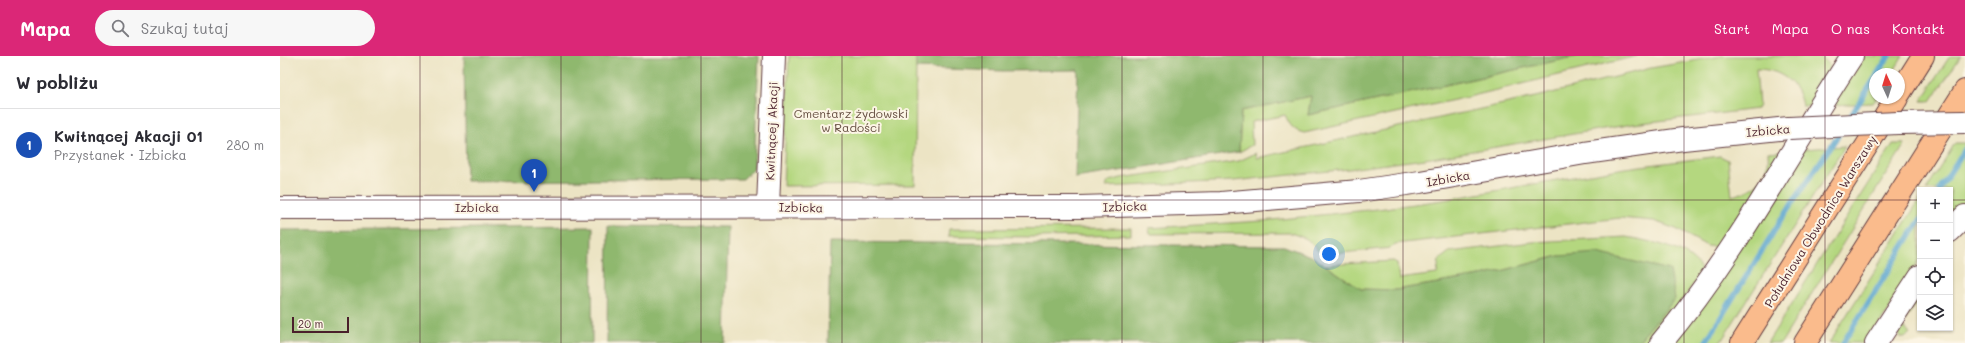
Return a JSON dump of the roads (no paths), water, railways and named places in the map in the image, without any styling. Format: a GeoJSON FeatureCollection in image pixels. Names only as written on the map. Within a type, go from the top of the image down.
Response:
{"type":"FeatureCollection","features":[{"type":"Feature","properties":{"kind":"highway"},"geometry":{"type":"LineString","coordinates":[[1905,84],[1923,56]]}},
{"type":"Feature","properties":{"kind":"highway"},"geometry":{"type":"LineString","coordinates":[[1805,343],[1965,91]]}},
{"type":"Feature","properties":{"kind":"highway","name":"Południowa Obwodnica Warszawy"},"geometry":{"type":"LineString","coordinates":[[1742,343],[1893,104]]}},
{"type":"Feature","properties":{"kind":"street","name":"Kwitnącej Akacji"},"geometry":{"type":"LineString","coordinates":[[768,207],[774,56]]}},
{"type":"Feature","properties":{"kind":"street"},"geometry":{"type":"LineString","coordinates":[[1661,343],[1689,310],[1720,266],[1852,56]]}},
{"type":"Feature","properties":{"kind":"street","name":"Izbicka"},"geometry":{"type":"LineString","coordinates":[[280,208],[1079,207],[1221,203],[1359,191],[1653,143],[1789,128],[1898,123],[1965,122]]}},
{"type":"Feature","properties":{"kind":"street"},"geometry":{"type":"LineString","coordinates":[[1953,229],[1965,216]]}},
{"type":"Feature","properties":{"kind":"street"},"geometry":{"type":"LineString","coordinates":[[1876,343],[1917,281]]}},
{"type":"Feature","properties":{"kind":"waterway"},"geometry":{"type":"LineString","coordinates":[[1881,68],[1889,56]]}},
{"type":"Feature","properties":{"kind":"waterway"},"geometry":{"type":"LineString","coordinates":[[1848,120],[1869,87]]}},
{"type":"Feature","properties":{"kind":"waterway"},"geometry":{"type":"LineString","coordinates":[[1705,343],[1781,220],[1841,131]]}},
{"type":"Feature","properties":{"kind":"waterway"},"geometry":{"type":"LineString","coordinates":[[1941,187],[1965,149]]}},
{"type":"Feature","properties":{"kind":"waterway"},"geometry":{"type":"LineString","coordinates":[[1843,343],[1918,223]]}},
{"type":"Feature","properties":{"kind":"place","name":"Kwitnącej Akacji 01"},"geometry":{"type":"Point","coordinates":[534,192]}},
{"type":"Feature","properties":{"kind":"park label","name":"Cmentarz żydowski w Radości"},"geometry":{"type":"Point","coordinates":[851,120]}}]}
